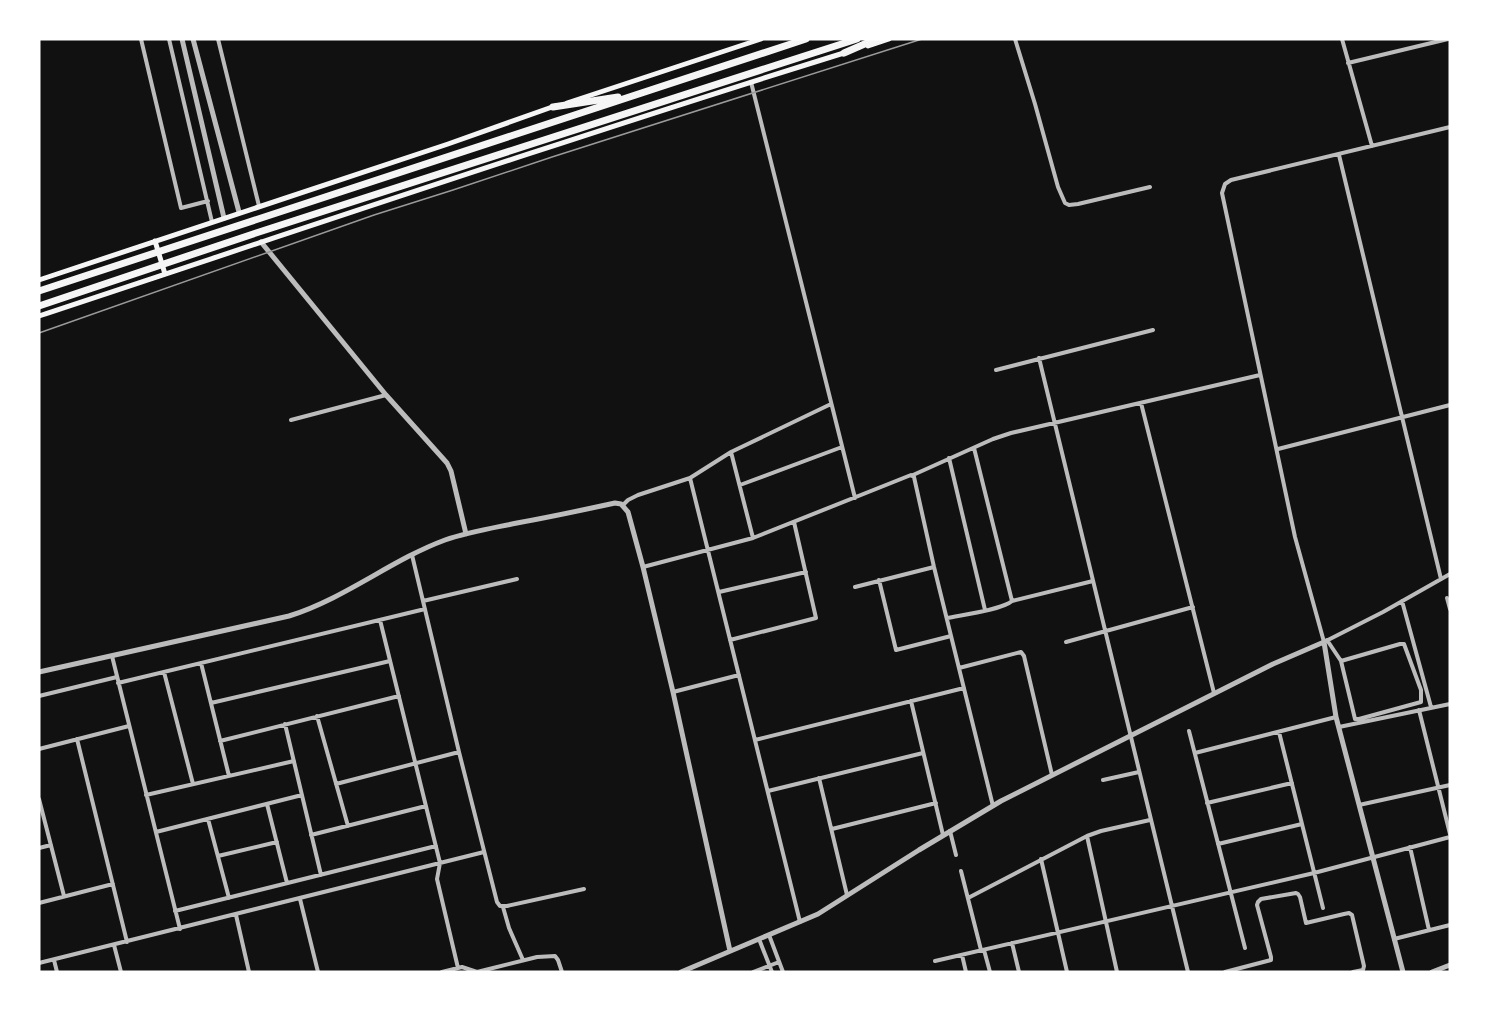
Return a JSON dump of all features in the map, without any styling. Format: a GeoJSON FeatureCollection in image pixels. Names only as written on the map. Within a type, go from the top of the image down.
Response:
{"type":"FeatureCollection","features":[{"type":"Feature","properties":{"kind":"highway"},"geometry":{"type":"LineString","coordinates":[[39,291],[806,39]]}},
{"type":"Feature","properties":{"kind":"highway"},"geometry":{"type":"LineString","coordinates":[[39,306],[256,233],[857,39]]}},
{"type":"Feature","properties":{"kind":"highway"},"geometry":{"type":"LineString","coordinates":[[844,53],[876,39]]}},
{"type":"Feature","properties":{"kind":"highway"},"geometry":{"type":"LineString","coordinates":[[553,107],[634,96]]}},
{"type":"Feature","properties":{"kind":"main road"},"geometry":{"type":"LineString","coordinates":[[39,280],[761,39]]}},
{"type":"Feature","properties":{"kind":"main road"},"geometry":{"type":"LineString","coordinates":[[39,316],[751,82],[889,39]]}},
{"type":"Feature","properties":{"kind":"main road"},"geometry":{"type":"LineString","coordinates":[[155,241],[165,274]]}},
{"type":"Feature","properties":{"kind":"street"},"geometry":{"type":"LineString","coordinates":[[141,39],[181,208],[208,201]]}},
{"type":"Feature","properties":{"kind":"street"},"geometry":{"type":"LineString","coordinates":[[169,39],[212,222]]}},
{"type":"Feature","properties":{"kind":"street"},"geometry":{"type":"LineString","coordinates":[[182,39],[224,218]]}},
{"type":"Feature","properties":{"kind":"street"},"geometry":{"type":"LineString","coordinates":[[193,39],[239,212]]}},
{"type":"Feature","properties":{"kind":"street"},"geometry":{"type":"LineString","coordinates":[[218,39],[259,206]]}},
{"type":"Feature","properties":{"kind":"street"},"geometry":{"type":"LineString","coordinates":[[1015,39],[1058,187],[1065,203],[1078,204],[1150,187]]}},
{"type":"Feature","properties":{"kind":"street"},"geometry":{"type":"LineString","coordinates":[[1342,39],[1372,146]]}},
{"type":"Feature","properties":{"kind":"street"},"geometry":{"type":"LineString","coordinates":[[1348,63],[1448,39]]}},
{"type":"Feature","properties":{"kind":"street"},"geometry":{"type":"LineString","coordinates":[[751,82],[855,498]]}},
{"type":"Feature","properties":{"kind":"street"},"geometry":{"type":"LineString","coordinates":[[1403,972],[1336,717],[1325,641],[1295,537],[1278,449],[1222,197],[1224,186],[1231,180],[1450,127]]}},
{"type":"Feature","properties":{"kind":"street"},"geometry":{"type":"LineString","coordinates":[[1339,155],[1441,579]]}},
{"type":"Feature","properties":{"kind":"street"},"geometry":{"type":"LineString","coordinates":[[261,242],[386,395],[447,463],[466,534]]}},
{"type":"Feature","properties":{"kind":"street"},"geometry":{"type":"LineString","coordinates":[[996,370],[1153,330]]}},
{"type":"Feature","properties":{"kind":"street"},"geometry":{"type":"LineString","coordinates":[[1039,358],[1188,972]]}},
{"type":"Feature","properties":{"kind":"street"},"geometry":{"type":"LineString","coordinates":[[643,567],[753,538],[913,475],[1011,433],[1260,375]]}},
{"type":"Feature","properties":{"kind":"street"},"geometry":{"type":"LineString","coordinates":[[291,420],[386,395]]}},
{"type":"Feature","properties":{"kind":"street"},"geometry":{"type":"LineString","coordinates":[[1141,403],[1215,693]]}},
{"type":"Feature","properties":{"kind":"street"},"geometry":{"type":"LineString","coordinates":[[623,505],[638,495],[690,477],[731,452],[831,404]]}},
{"type":"Feature","properties":{"kind":"street"},"geometry":{"type":"LineString","coordinates":[[1278,449],[1450,405]]}},
{"type":"Feature","properties":{"kind":"street"},"geometry":{"type":"LineString","coordinates":[[740,485],[842,447]]}},
{"type":"Feature","properties":{"kind":"street"},"geometry":{"type":"LineString","coordinates":[[974,448],[1012,601]]}},
{"type":"Feature","properties":{"kind":"street"},"geometry":{"type":"LineString","coordinates":[[731,452],[753,538]]}},
{"type":"Feature","properties":{"kind":"street"},"geometry":{"type":"LineString","coordinates":[[949,458],[986,610]]}},
{"type":"Feature","properties":{"kind":"street"},"geometry":{"type":"LineString","coordinates":[[913,475],[993,806]]}},
{"type":"Feature","properties":{"kind":"street"},"geometry":{"type":"LineString","coordinates":[[690,477],[800,922]]}},
{"type":"Feature","properties":{"kind":"street"},"geometry":{"type":"LineString","coordinates":[[39,672],[303,612],[412,555],[466,534],[615,503],[623,505],[628,512],[643,567],[673,692],[730,951]]}},
{"type":"Feature","properties":{"kind":"street"},"geometry":{"type":"LineString","coordinates":[[730,640],[816,619],[794,522]]}},
{"type":"Feature","properties":{"kind":"street"},"geometry":{"type":"LineString","coordinates":[[412,555],[497,902],[503,907],[509,928],[523,960]]}},
{"type":"Feature","properties":{"kind":"street"},"geometry":{"type":"LineString","coordinates":[[855,587],[934,567]]}},
{"type":"Feature","properties":{"kind":"street"},"geometry":{"type":"LineString","coordinates":[[718,592],[806,572]]}},
{"type":"Feature","properties":{"kind":"street"},"geometry":{"type":"LineString","coordinates":[[685,971],[818,914],[993,806],[1273,664],[1325,641],[1450,574]]}},
{"type":"Feature","properties":{"kind":"street"},"geometry":{"type":"LineString","coordinates":[[423,601],[517,579]]}},
{"type":"Feature","properties":{"kind":"street"},"geometry":{"type":"LineString","coordinates":[[879,580],[896,650],[951,636]]}},
{"type":"Feature","properties":{"kind":"street"},"geometry":{"type":"LineString","coordinates":[[946,618],[986,610],[1009,604],[1012,601],[1093,581]]}},
{"type":"Feature","properties":{"kind":"street"},"geometry":{"type":"LineString","coordinates":[[1447,598],[1450,609]]}},
{"type":"Feature","properties":{"kind":"street"},"geometry":{"type":"LineString","coordinates":[[1402,601],[1431,707]]}},
{"type":"Feature","properties":{"kind":"street"},"geometry":{"type":"LineString","coordinates":[[1066,642],[1192,607]]}},
{"type":"Feature","properties":{"kind":"street"},"geometry":{"type":"LineString","coordinates":[[118,683],[425,609]]}},
{"type":"Feature","properties":{"kind":"street"},"geometry":{"type":"LineString","coordinates":[[380,620],[440,863],[437,879],[458,968]]}},
{"type":"Feature","properties":{"kind":"street"},"geometry":{"type":"LineString","coordinates":[[1325,641],[1341,661],[1355,718],[1359,719],[1421,702],[1420,690],[1404,644],[1341,661]]}},
{"type":"Feature","properties":{"kind":"street"},"geometry":{"type":"LineString","coordinates":[[959,668],[1021,652],[1024,656],[1052,775]]}},
{"type":"Feature","properties":{"kind":"street"},"geometry":{"type":"LineString","coordinates":[[112,655],[180,929]]}},
{"type":"Feature","properties":{"kind":"street"},"geometry":{"type":"LineString","coordinates":[[211,703],[390,661]]}},
{"type":"Feature","properties":{"kind":"street"},"geometry":{"type":"LineString","coordinates":[[201,663],[230,776]]}},
{"type":"Feature","properties":{"kind":"street"},"geometry":{"type":"LineString","coordinates":[[164,672],[193,784]]}},
{"type":"Feature","properties":{"kind":"street"},"geometry":{"type":"LineString","coordinates":[[673,692],[739,675]]}},
{"type":"Feature","properties":{"kind":"street"},"geometry":{"type":"LineString","coordinates":[[39,696],[117,677]]}},
{"type":"Feature","properties":{"kind":"street"},"geometry":{"type":"LineString","coordinates":[[755,740],[964,688]]}},
{"type":"Feature","properties":{"kind":"street"},"geometry":{"type":"LineString","coordinates":[[220,741],[399,696]]}},
{"type":"Feature","properties":{"kind":"street"},"geometry":{"type":"LineString","coordinates":[[911,702],[943,835]]}},
{"type":"Feature","properties":{"kind":"street"},"geometry":{"type":"LineString","coordinates":[[1339,727],[1450,704]]}},
{"type":"Feature","properties":{"kind":"street"},"geometry":{"type":"LineString","coordinates":[[934,961],[1314,873],[1450,835],[1419,710]]}},
{"type":"Feature","properties":{"kind":"street"},"geometry":{"type":"LineString","coordinates":[[317,716],[348,826]]}},
{"type":"Feature","properties":{"kind":"street"},"geometry":{"type":"LineString","coordinates":[[1195,753],[1336,717]]}},
{"type":"Feature","properties":{"kind":"street"},"geometry":{"type":"LineString","coordinates":[[285,724],[321,875]]}},
{"type":"Feature","properties":{"kind":"street"},"geometry":{"type":"LineString","coordinates":[[39,748],[129,726]]}},
{"type":"Feature","properties":{"kind":"street"},"geometry":{"type":"LineString","coordinates":[[1189,731],[1245,948]]}},
{"type":"Feature","properties":{"kind":"street"},"geometry":{"type":"LineString","coordinates":[[1279,732],[1323,908]]}},
{"type":"Feature","properties":{"kind":"street"},"geometry":{"type":"LineString","coordinates":[[77,739],[127,942]]}},
{"type":"Feature","properties":{"kind":"street"},"geometry":{"type":"LineString","coordinates":[[336,784],[459,752]]}},
{"type":"Feature","properties":{"kind":"street"},"geometry":{"type":"LineString","coordinates":[[768,791],[923,753]]}},
{"type":"Feature","properties":{"kind":"street"},"geometry":{"type":"LineString","coordinates":[[146,795],[294,761]]}},
{"type":"Feature","properties":{"kind":"street"},"geometry":{"type":"LineString","coordinates":[[1103,780],[1139,772]]}},
{"type":"Feature","properties":{"kind":"street"},"geometry":{"type":"LineString","coordinates":[[819,778],[847,895]]}},
{"type":"Feature","properties":{"kind":"street"},"geometry":{"type":"LineString","coordinates":[[1207,803],[1292,783]]}},
{"type":"Feature","properties":{"kind":"street"},"geometry":{"type":"LineString","coordinates":[[1359,805],[1450,785]]}},
{"type":"Feature","properties":{"kind":"street"},"geometry":{"type":"LineString","coordinates":[[156,832],[302,795]]}},
{"type":"Feature","properties":{"kind":"street"},"geometry":{"type":"LineString","coordinates":[[39,799],[64,896]]}},
{"type":"Feature","properties":{"kind":"street"},"geometry":{"type":"LineString","coordinates":[[831,829],[936,803]]}},
{"type":"Feature","properties":{"kind":"street"},"geometry":{"type":"LineString","coordinates":[[267,804],[287,883]]}},
{"type":"Feature","properties":{"kind":"street"},"geometry":{"type":"LineString","coordinates":[[311,835],[426,806]]}},
{"type":"Feature","properties":{"kind":"street"},"geometry":{"type":"LineString","coordinates":[[208,819],[229,898]]}},
{"type":"Feature","properties":{"kind":"street"},"geometry":{"type":"LineString","coordinates":[[968,898],[1087,836],[1150,820]]}},
{"type":"Feature","properties":{"kind":"street"},"geometry":{"type":"LineString","coordinates":[[1218,844],[1302,824]]}},
{"type":"Feature","properties":{"kind":"street"},"geometry":{"type":"LineString","coordinates":[[950,831],[956,855]]}},
{"type":"Feature","properties":{"kind":"street"},"geometry":{"type":"LineString","coordinates":[[1087,836],[1118,972]]}},
{"type":"Feature","properties":{"kind":"street"},"geometry":{"type":"LineString","coordinates":[[218,856],[277,842]]}},
{"type":"Feature","properties":{"kind":"street"},"geometry":{"type":"LineString","coordinates":[[39,848],[51,845]]}},
{"type":"Feature","properties":{"kind":"street"},"geometry":{"type":"LineString","coordinates":[[175,911],[436,846]]}},
{"type":"Feature","properties":{"kind":"street"},"geometry":{"type":"LineString","coordinates":[[1410,847],[1429,930]]}},
{"type":"Feature","properties":{"kind":"street"},"geometry":{"type":"LineString","coordinates":[[39,963],[484,852]]}},
{"type":"Feature","properties":{"kind":"street"},"geometry":{"type":"LineString","coordinates":[[1041,860],[1067,972]]}},
{"type":"Feature","properties":{"kind":"street"},"geometry":{"type":"LineString","coordinates":[[961,871],[990,972]]}},
{"type":"Feature","properties":{"kind":"street"},"geometry":{"type":"LineString","coordinates":[[39,903],[113,884]]}},
{"type":"Feature","properties":{"kind":"street"},"geometry":{"type":"LineString","coordinates":[[503,907],[584,889]]}},
{"type":"Feature","properties":{"kind":"street"},"geometry":{"type":"LineString","coordinates":[[1225,972],[1271,960],[1258,902],[1262,899],[1296,893],[1300,897],[1306,922],[1349,913],[1352,915],[1364,966],[1363,970],[1353,972]]}},
{"type":"Feature","properties":{"kind":"street"},"geometry":{"type":"LineString","coordinates":[[300,899],[318,972]]}},
{"type":"Feature","properties":{"kind":"street"},"geometry":{"type":"LineString","coordinates":[[236,915],[249,972]]}},
{"type":"Feature","properties":{"kind":"street"},"geometry":{"type":"LineString","coordinates":[[1394,939],[1450,925]]}},
{"type":"Feature","properties":{"kind":"street"},"geometry":{"type":"LineString","coordinates":[[769,935],[783,972]]}},
{"type":"Feature","properties":{"kind":"street"},"geometry":{"type":"LineString","coordinates":[[759,939],[772,972]]}},
{"type":"Feature","properties":{"kind":"street"},"geometry":{"type":"LineString","coordinates":[[1012,943],[1019,972]]}},
{"type":"Feature","properties":{"kind":"street"},"geometry":{"type":"LineString","coordinates":[[114,945],[121,972]]}},
{"type":"Feature","properties":{"kind":"street"},"geometry":{"type":"LineString","coordinates":[[962,955],[966,972]]}},
{"type":"Feature","properties":{"kind":"street"},"geometry":{"type":"LineString","coordinates":[[442,972],[458,968],[477,972],[523,960],[555,956],[562,972]]}},
{"type":"Feature","properties":{"kind":"street"},"geometry":{"type":"LineString","coordinates":[[54,960],[57,972]]}},
{"type":"Feature","properties":{"kind":"street"},"geometry":{"type":"LineString","coordinates":[[753,972],[779,962]]}},
{"type":"Feature","properties":{"kind":"street"},"geometry":{"type":"LineString","coordinates":[[1432,972],[1450,964]]}},
{"type":"Feature","properties":{"kind":"railway"},"geometry":{"type":"LineString","coordinates":[[39,333],[374,215],[922,39]]}}]}
